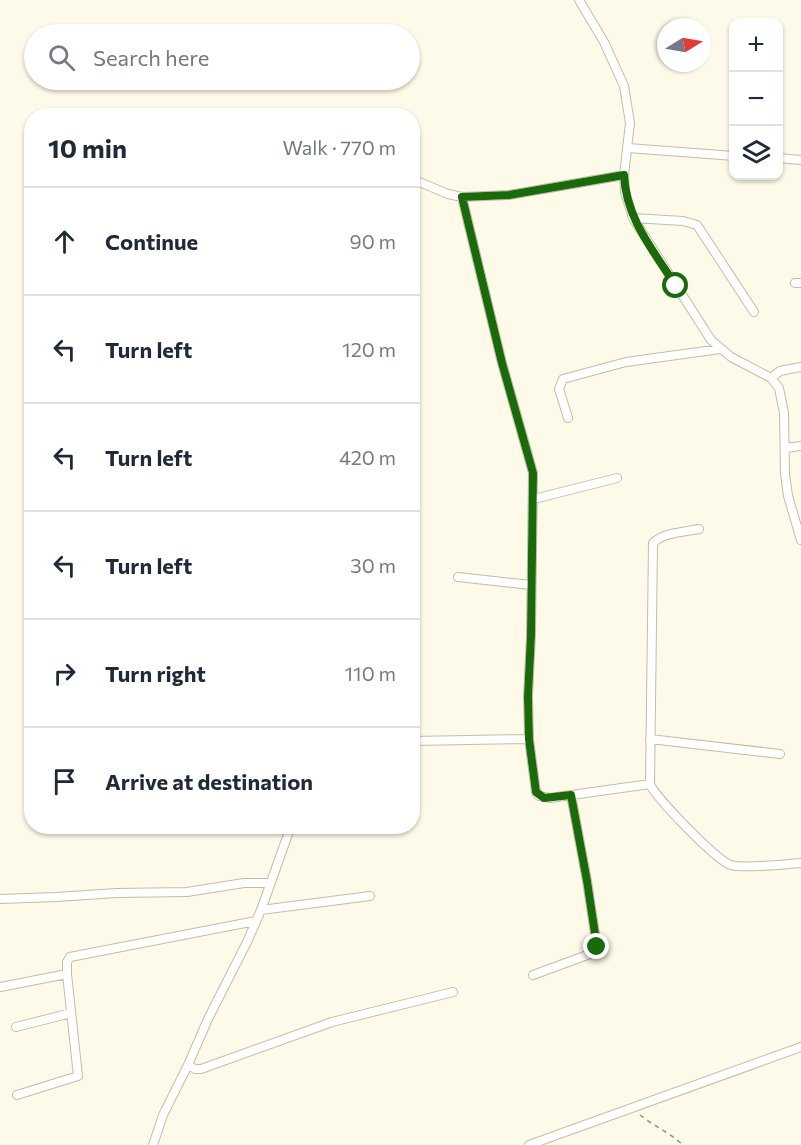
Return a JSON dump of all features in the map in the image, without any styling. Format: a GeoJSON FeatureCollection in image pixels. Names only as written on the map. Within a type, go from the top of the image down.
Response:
{"type":"FeatureCollection","features":[{"type":"Feature","properties":{"kind":"street"},"geometry":{"type":"LineString","coordinates":[[579,0],[604,42],[624,86],[630,123],[624,175],[625,192],[633,218],[711,340],[731,357],[771,378],[778,388],[783,403],[788,496],[801,540]]}},
{"type":"Feature","properties":{"kind":"street"},"geometry":{"type":"LineString","coordinates":[[628,148],[729,156]]}},
{"type":"Feature","properties":{"kind":"street"},"geometry":{"type":"LineString","coordinates":[[783,159],[801,160]]}},
{"type":"Feature","properties":{"kind":"street"},"geometry":{"type":"LineString","coordinates":[[420,182],[462,197],[509,195],[624,175]]}},
{"type":"Feature","properties":{"kind":"street"},"geometry":{"type":"LineString","coordinates":[[462,197],[502,363],[532,464],[534,500],[529,739],[536,792],[544,798],[650,784]]}},
{"type":"Feature","properties":{"kind":"street"},"geometry":{"type":"LineString","coordinates":[[633,218],[683,221],[697,225],[754,312]]}},
{"type":"Feature","properties":{"kind":"street"},"geometry":{"type":"LineString","coordinates":[[568,418],[559,389],[563,379],[626,362],[720,349]]}},
{"type":"Feature","properties":{"kind":"street"},"geometry":{"type":"LineString","coordinates":[[771,378],[780,371],[801,367]]}},
{"type":"Feature","properties":{"kind":"street"},"geometry":{"type":"LineString","coordinates":[[785,448],[801,446]]}},
{"type":"Feature","properties":{"kind":"street"},"geometry":{"type":"LineString","coordinates":[[534,500],[617,478]]}},
{"type":"Feature","properties":{"kind":"street"},"geometry":{"type":"LineString","coordinates":[[699,529],[658,538],[653,543],[650,784],[654,793],[691,832],[724,862],[738,866],[801,863]]}},
{"type":"Feature","properties":{"kind":"street"},"geometry":{"type":"LineString","coordinates":[[458,577],[531,585]]}},
{"type":"Feature","properties":{"kind":"street"},"geometry":{"type":"LineString","coordinates":[[420,741],[529,739]]}},
{"type":"Feature","properties":{"kind":"street"},"geometry":{"type":"LineString","coordinates":[[650,739],[780,754]]}},
{"type":"Feature","properties":{"kind":"street"},"geometry":{"type":"LineString","coordinates":[[533,975],[590,954],[597,947],[571,795]]}},
{"type":"Feature","properties":{"kind":"street"},"geometry":{"type":"LineString","coordinates":[[153,1145],[163,1115],[261,910],[288,834]]}},
{"type":"Feature","properties":{"kind":"street"},"geometry":{"type":"LineString","coordinates":[[0,899],[117,892],[187,892],[270,882]]}},
{"type":"Feature","properties":{"kind":"street"},"geometry":{"type":"LineString","coordinates":[[261,910],[370,896]]}},
{"type":"Feature","properties":{"kind":"street"},"geometry":{"type":"LineString","coordinates":[[17,1095],[77,1078],[68,959],[76,955],[256,921]]}},
{"type":"Feature","properties":{"kind":"street"},"geometry":{"type":"LineString","coordinates":[[0,987],[68,974]]}},
{"type":"Feature","properties":{"kind":"street"},"geometry":{"type":"LineString","coordinates":[[188,1065],[201,1069],[332,1022],[453,992]]}},
{"type":"Feature","properties":{"kind":"street"},"geometry":{"type":"LineString","coordinates":[[15,1027],[71,1013]]}},
{"type":"Feature","properties":{"kind":"street"},"geometry":{"type":"LineString","coordinates":[[529,1145],[801,1047]]}},
{"type":"Feature","properties":{"kind":"path"},"geometry":{"type":"LineString","coordinates":[[630,1107],[683,1145]]}},
{"type":"Feature","properties":{"kind":"route"},"geometry":{"type":"LineString","coordinates":[[597,947],[571,795],[544,798],[536,792],[529,739],[528,696],[534,500],[532,464],[502,363],[462,197],[509,195],[624,175],[625,192],[633,218],[676,286]]}}]}
